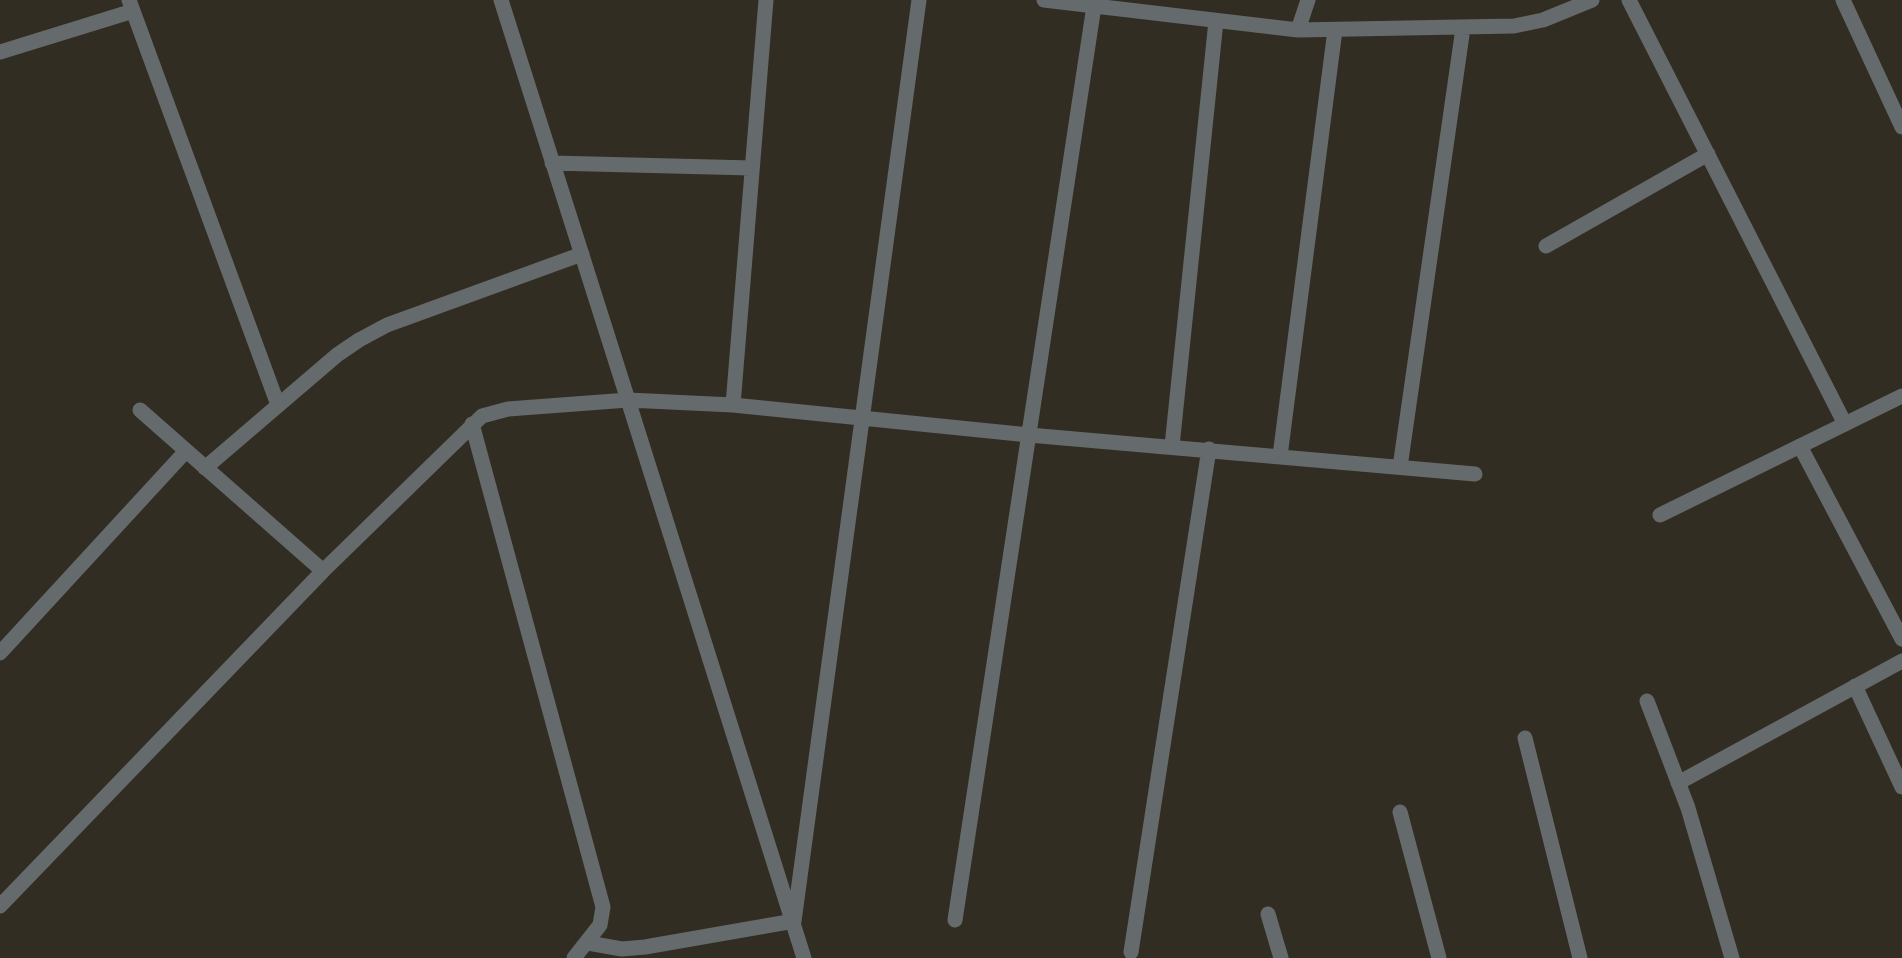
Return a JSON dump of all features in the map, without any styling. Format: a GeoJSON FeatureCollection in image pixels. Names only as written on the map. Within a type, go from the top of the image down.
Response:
{"type":"FeatureCollection","features":[{"type":"Feature","properties":{"kind":"street"},"geometry":{"type":"LineString","coordinates":[[501,0],[804,958]]}},
{"type":"Feature","properties":{"kind":"street"},"geometry":{"type":"LineString","coordinates":[[733,405],[766,0]]}},
{"type":"Feature","properties":{"kind":"street"},"geometry":{"type":"LineString","coordinates":[[794,921],[919,0]]}},
{"type":"Feature","properties":{"kind":"street"},"geometry":{"type":"LineString","coordinates":[[1044,0],[1298,30],[1514,26],[1533,22],[1592,0]]}},
{"type":"Feature","properties":{"kind":"street"},"geometry":{"type":"LineString","coordinates":[[1298,30],[1308,0]]}},
{"type":"Feature","properties":{"kind":"street"},"geometry":{"type":"LineString","coordinates":[[1629,0],[1845,424]]}},
{"type":"Feature","properties":{"kind":"street"},"geometry":{"type":"LineString","coordinates":[[1843,0],[1902,127]]}},
{"type":"Feature","properties":{"kind":"street"},"geometry":{"type":"LineString","coordinates":[[0,52],[131,5],[278,405]]}},
{"type":"Feature","properties":{"kind":"street"},"geometry":{"type":"LineString","coordinates":[[955,920],[1094,6]]}},
{"type":"Feature","properties":{"kind":"street"},"geometry":{"type":"LineString","coordinates":[[1172,446],[1216,21]]}},
{"type":"Feature","properties":{"kind":"street"},"geometry":{"type":"LineString","coordinates":[[1400,467],[1463,28]]}},
{"type":"Feature","properties":{"kind":"street"},"geometry":{"type":"LineString","coordinates":[[1280,456],[1335,30]]}},
{"type":"Feature","properties":{"kind":"street"},"geometry":{"type":"LineString","coordinates":[[1545,246],[1708,154]]}},
{"type":"Feature","properties":{"kind":"street"},"geometry":{"type":"LineString","coordinates":[[552,163],[752,168]]}},
{"type":"Feature","properties":{"kind":"street"},"geometry":{"type":"LineString","coordinates":[[205,468],[337,355],[387,325],[582,254]]}},
{"type":"Feature","properties":{"kind":"street"},"geometry":{"type":"LineString","coordinates":[[1660,515],[1902,396]]}},
{"type":"Feature","properties":{"kind":"street"},"geometry":{"type":"LineString","coordinates":[[0,906],[323,571],[482,416],[508,409],[628,400],[733,405],[1029,435],[1475,474]]}},
{"type":"Feature","properties":{"kind":"street"},"geometry":{"type":"LineString","coordinates":[[140,410],[323,571]]}},
{"type":"Feature","properties":{"kind":"street"},"geometry":{"type":"LineString","coordinates":[[472,424],[603,907],[600,925],[574,958]]}},
{"type":"Feature","properties":{"kind":"street"},"geometry":{"type":"LineString","coordinates":[[1800,446],[1902,639]]}},
{"type":"Feature","properties":{"kind":"street"},"geometry":{"type":"LineString","coordinates":[[1131,952],[1209,449]]}},
{"type":"Feature","properties":{"kind":"street"},"geometry":{"type":"LineString","coordinates":[[0,653],[186,451]]}},
{"type":"Feature","properties":{"kind":"street"},"geometry":{"type":"LineString","coordinates":[[1678,783],[1902,661]]}},
{"type":"Feature","properties":{"kind":"street"},"geometry":{"type":"LineString","coordinates":[[1855,686],[1902,787]]}},
{"type":"Feature","properties":{"kind":"street"},"geometry":{"type":"LineString","coordinates":[[1647,701],[1678,783],[1732,958]]}},
{"type":"Feature","properties":{"kind":"street"},"geometry":{"type":"LineString","coordinates":[[1525,738],[1581,958]]}},
{"type":"Feature","properties":{"kind":"street"},"geometry":{"type":"LineString","coordinates":[[1400,812],[1439,958]]}},
{"type":"Feature","properties":{"kind":"street"},"geometry":{"type":"LineString","coordinates":[[1268,914],[1281,958]]}},
{"type":"Feature","properties":{"kind":"street"},"geometry":{"type":"LineString","coordinates":[[588,943],[622,949],[645,947],[794,921]]}}]}
